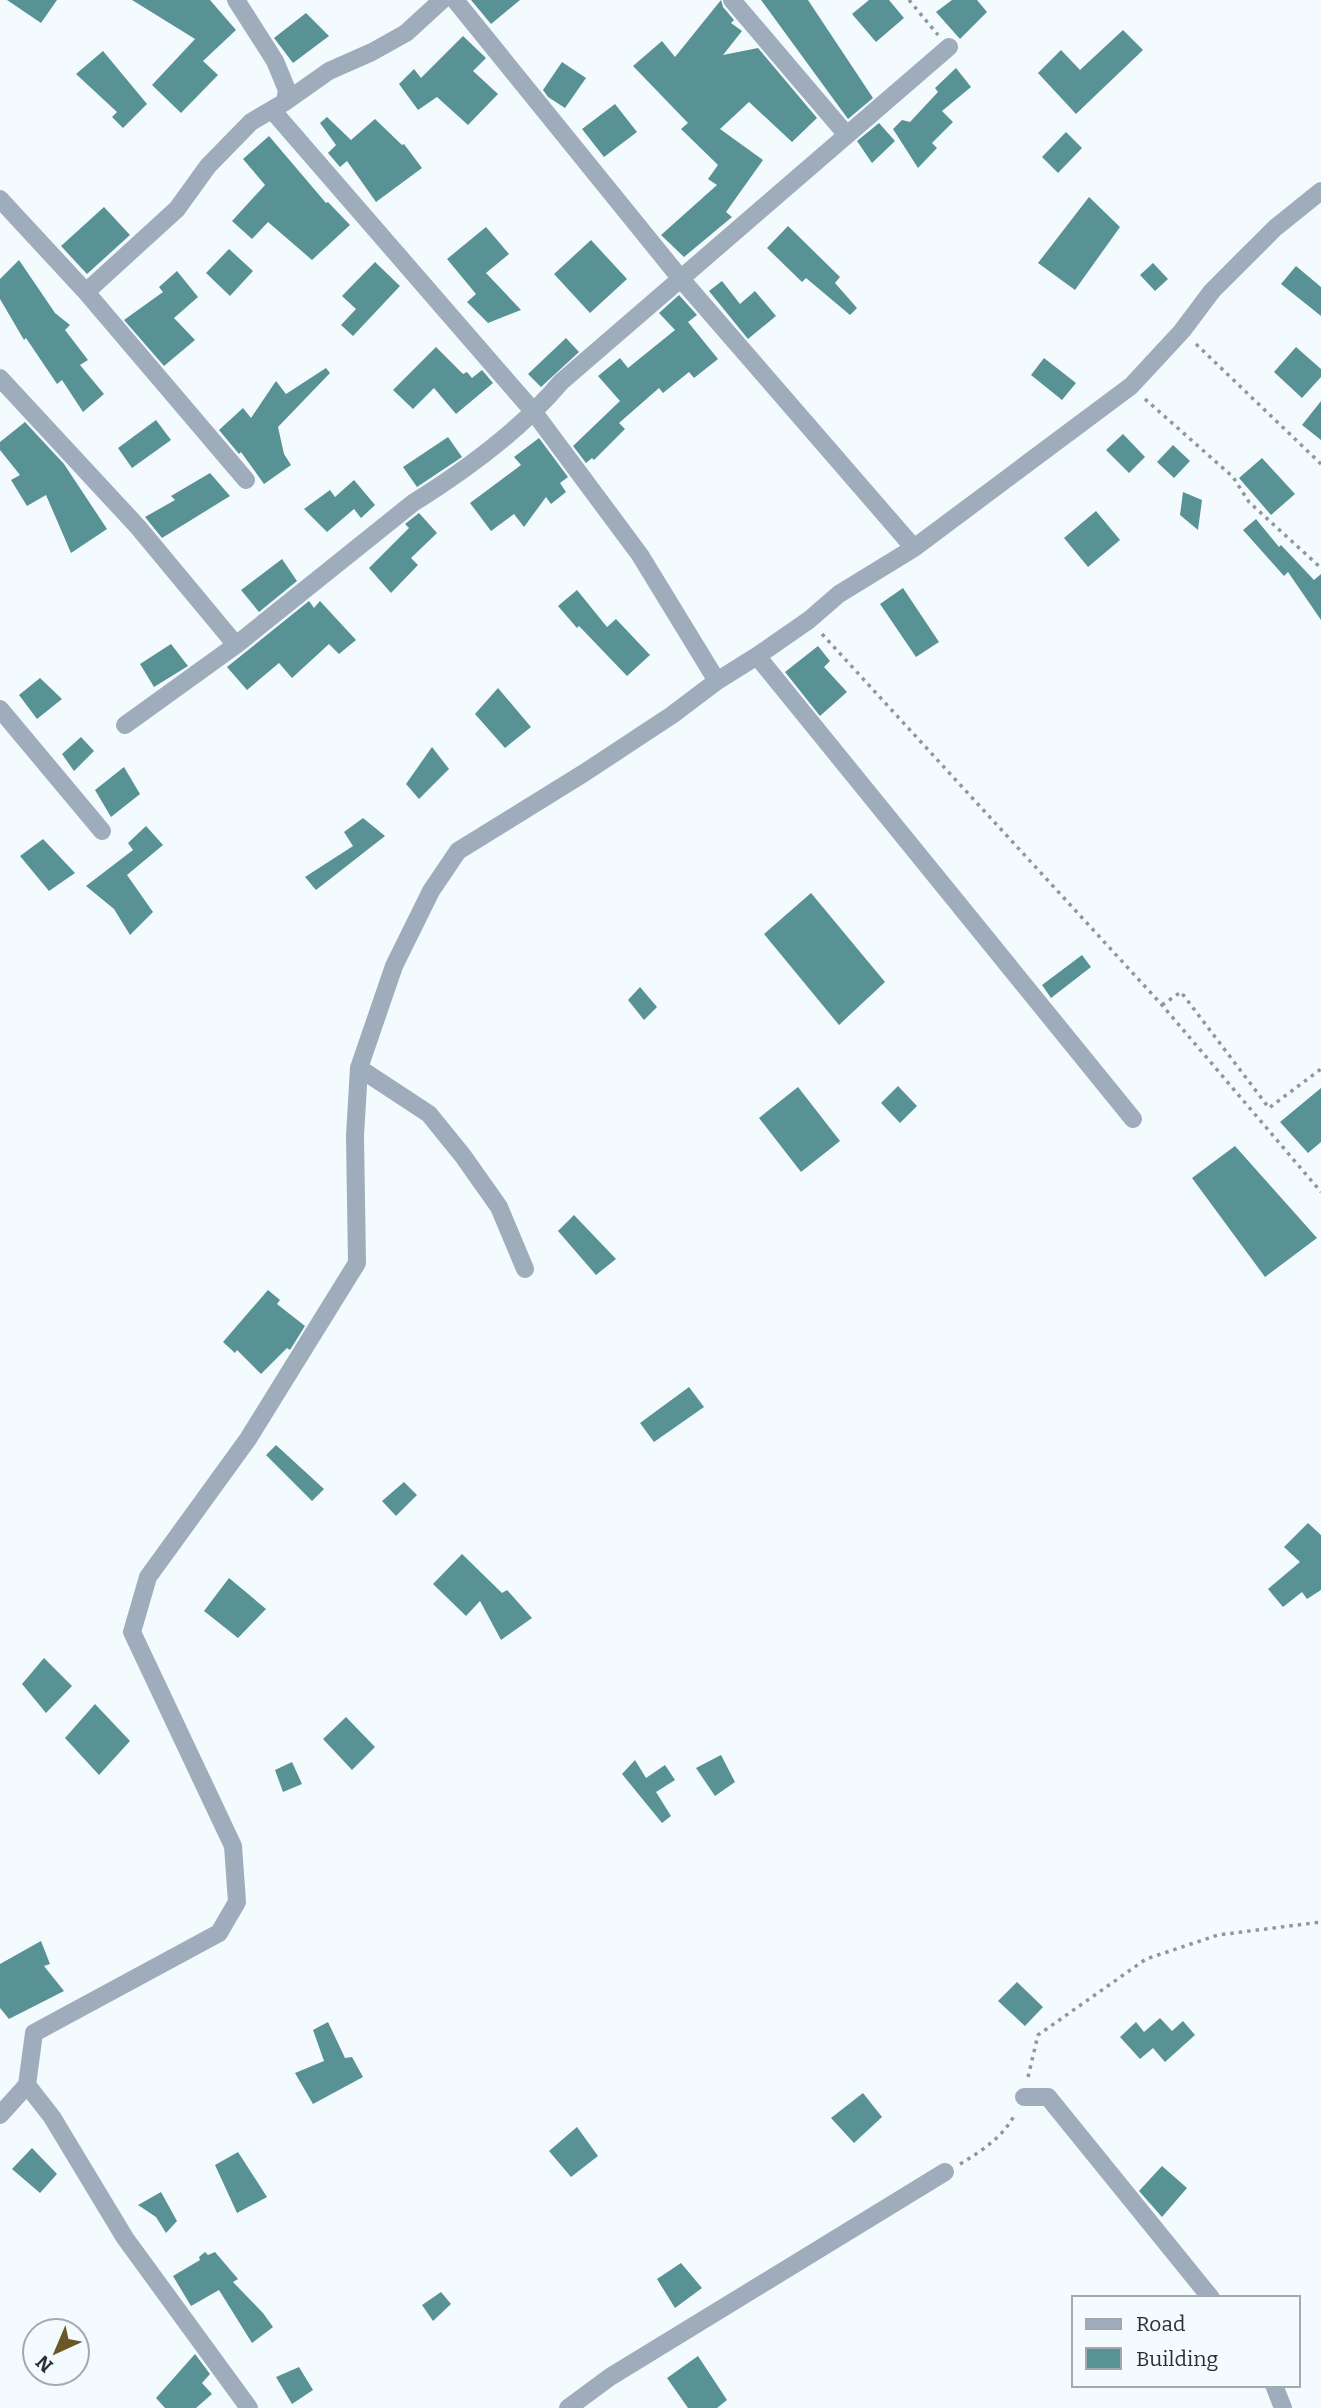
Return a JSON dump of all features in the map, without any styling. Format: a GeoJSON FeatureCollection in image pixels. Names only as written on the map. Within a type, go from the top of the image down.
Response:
{"type":"FeatureCollection","features":[{"type":"Feature","properties":{"kind":"street"},"geometry":{"type":"LineString","coordinates":[[236,0],[275,61],[287,90],[278,106]]}},
{"type":"Feature","properties":{"kind":"street"},"geometry":{"type":"LineString","coordinates":[[86,292],[177,209],[208,166],[251,122],[329,71],[406,33],[442,0]]}},
{"type":"Feature","properties":{"kind":"street"},"geometry":{"type":"LineString","coordinates":[[455,0],[681,279],[914,548]]}},
{"type":"Feature","properties":{"kind":"street"},"geometry":{"type":"LineString","coordinates":[[732,0],[846,134]]}},
{"type":"Feature","properties":{"kind":"street"},"geometry":{"type":"LineString","coordinates":[[125,725],[236,645],[413,503],[490,449],[561,382],[948,47]]}},
{"type":"Feature","properties":{"kind":"street"},"geometry":{"type":"LineString","coordinates":[[278,106],[533,411],[639,555],[717,681]]}},
{"type":"Feature","properties":{"kind":"street"},"geometry":{"type":"LineString","coordinates":[[0,2115],[27,2085],[34,2033],[219,1933],[237,1902],[233,1846],[132,1632],[148,1577],[248,1439],[357,1264],[355,1136],[359,1068],[394,966],[431,891],[458,851],[584,773],[809,620],[839,594],[914,548],[1131,386],[1182,331],[1212,291],[1275,228],[1321,191]]}},
{"type":"Feature","properties":{"kind":"street"},"geometry":{"type":"LineString","coordinates":[[0,199],[86,292],[246,480]]}},
{"type":"Feature","properties":{"kind":"street"},"geometry":{"type":"LineString","coordinates":[[0,378],[138,527],[236,645]]}},
{"type":"Feature","properties":{"kind":"street"},"geometry":{"type":"LineString","coordinates":[[757,656],[1133,1119]]}},
{"type":"Feature","properties":{"kind":"street"},"geometry":{"type":"LineString","coordinates":[[0,709],[102,831]]}},
{"type":"Feature","properties":{"kind":"street"},"geometry":{"type":"LineString","coordinates":[[359,1068],[429,1114],[499,1207],[525,1269]]}},
{"type":"Feature","properties":{"kind":"street"},"geometry":{"type":"LineString","coordinates":[[27,2085],[52,2117],[125,2238],[249,2408]]}},
{"type":"Feature","properties":{"kind":"street"},"geometry":{"type":"LineString","coordinates":[[1024,2097],[1048,2097],[1209,2296]]}},
{"type":"Feature","properties":{"kind":"street"},"geometry":{"type":"LineString","coordinates":[[568,2408],[610,2377],[946,2172]]}},
{"type":"Feature","properties":{"kind":"street"},"geometry":{"type":"LineString","coordinates":[[1275,2387],[1283,2408]]}},
{"type":"Feature","properties":{"kind":"path"},"geometry":{"type":"LineString","coordinates":[[909,0],[948,47]]}},
{"type":"Feature","properties":{"kind":"path"},"geometry":{"type":"LineString","coordinates":[[1182,331],[1321,464]]}},
{"type":"Feature","properties":{"kind":"path"},"geometry":{"type":"LineString","coordinates":[[1131,386],[1233,477],[1249,502],[1321,568]]}},
{"type":"Feature","properties":{"kind":"path"},"geometry":{"type":"LineString","coordinates":[[809,620],[1162,1005],[1321,1192]]}},
{"type":"Feature","properties":{"kind":"path"},"geometry":{"type":"LineString","coordinates":[[1162,1005],[1181,992],[1269,1108],[1321,1069]]}},
{"type":"Feature","properties":{"kind":"path"},"geometry":{"type":"LineString","coordinates":[[946,2172],[985,2150],[1009,2125],[1024,2097],[1038,2035],[1146,1959],[1218,1935],[1321,1922]]}},
{"type":"Feature","properties":{"kind":"building"},"geometry":{"type":"Polygon","coordinates":[[[7,0],[57,0],[41,23],[7,0]]]}},
{"type":"Feature","properties":{"kind":"building"},"geometry":{"type":"Polygon","coordinates":[[[132,0],[210,0],[236,30],[203,61],[218,75],[181,113],[152,85],[195,39],[132,0]]]}},
{"type":"Feature","properties":{"kind":"building"},"geometry":{"type":"Polygon","coordinates":[[[471,0],[520,0],[491,24],[471,0]]]}},
{"type":"Feature","properties":{"kind":"building"},"geometry":{"type":"Polygon","coordinates":[[[721,0],[723,7],[734,20],[731,23],[742,31],[723,55],[758,48],[817,118],[792,142],[749,102],[720,129],[763,160],[726,212],[732,217],[684,257],[661,235],[717,185],[708,179],[718,165],[681,129],[688,123],[633,66],[662,41],[675,57],[721,0]]]}},
{"type":"Feature","properties":{"kind":"building"},"geometry":{"type":"Polygon","coordinates":[[[761,0],[808,0],[873,98],[848,119],[761,0]]]}},
{"type":"Feature","properties":{"kind":"building"},"geometry":{"type":"Polygon","coordinates":[[[869,0],[889,0],[904,18],[876,42],[852,14],[869,0]]]}},
{"type":"Feature","properties":{"kind":"building"},"geometry":{"type":"Polygon","coordinates":[[[952,0],[977,0],[987,12],[960,39],[936,12],[952,0]]]}},
{"type":"Feature","properties":{"kind":"building"},"geometry":{"type":"Polygon","coordinates":[[[306,13],[329,36],[293,63],[274,38],[306,13]]]}},
{"type":"Feature","properties":{"kind":"building"},"geometry":{"type":"Polygon","coordinates":[[[1123,30],[1143,50],[1076,114],[1038,73],[1061,50],[1080,70],[1123,30]]]}},
{"type":"Feature","properties":{"kind":"building"},"geometry":{"type":"Polygon","coordinates":[[[463,36],[486,58],[473,71],[498,94],[468,125],[437,97],[418,110],[399,84],[414,69],[421,78],[463,36]]]}},
{"type":"Feature","properties":{"kind":"building"},"geometry":{"type":"Polygon","coordinates":[[[103,51],[147,104],[123,128],[112,117],[117,112],[76,74],[103,51]]]}},
{"type":"Feature","properties":{"kind":"building"},"geometry":{"type":"Polygon","coordinates":[[[562,62],[586,78],[565,108],[548,97],[543,90],[562,62]]]}},
{"type":"Feature","properties":{"kind":"building"},"geometry":{"type":"Polygon","coordinates":[[[956,68],[971,87],[942,111],[953,122],[932,143],[937,148],[918,168],[893,129],[902,120],[910,122],[938,92],[935,88],[956,68]]]}},
{"type":"Feature","properties":{"kind":"building"},"geometry":{"type":"Polygon","coordinates":[[[615,104],[637,132],[604,157],[582,129],[615,104]]]}},
{"type":"Feature","properties":{"kind":"building"},"geometry":{"type":"Polygon","coordinates":[[[327,117],[351,140],[375,119],[404,144],[422,168],[376,202],[347,161],[340,167],[328,153],[336,145],[320,123],[327,117]]]}},
{"type":"Feature","properties":{"kind":"building"},"geometry":{"type":"Polygon","coordinates":[[[879,123],[895,141],[872,163],[857,141],[879,123]]]}},
{"type":"Feature","properties":{"kind":"building"},"geometry":{"type":"Polygon","coordinates":[[[1066,132],[1082,148],[1058,173],[1042,157],[1066,132]]]}},
{"type":"Feature","properties":{"kind":"building"},"geometry":{"type":"Polygon","coordinates":[[[269,136],[326,203],[350,225],[312,260],[268,222],[252,239],[232,221],[265,185],[243,159],[269,136]]]}},
{"type":"Feature","properties":{"kind":"building"},"geometry":{"type":"Polygon","coordinates":[[[1089,197],[1120,227],[1075,290],[1038,263],[1089,197]]]}},
{"type":"Feature","properties":{"kind":"building"},"geometry":{"type":"Polygon","coordinates":[[[104,207],[130,235],[87,274],[61,246],[104,207]]]}},
{"type":"Feature","properties":{"kind":"building"},"geometry":{"type":"Polygon","coordinates":[[[788,226],[840,277],[835,283],[857,308],[850,315],[806,278],[802,282],[767,248],[788,226]]]}},
{"type":"Feature","properties":{"kind":"building"},"geometry":{"type":"Polygon","coordinates":[[[486,227],[509,254],[486,273],[521,310],[488,323],[467,302],[476,294],[447,259],[486,227]]]}},
{"type":"Feature","properties":{"kind":"building"},"geometry":{"type":"Polygon","coordinates":[[[591,240],[627,279],[590,313],[554,274],[591,240]]]}},
{"type":"Feature","properties":{"kind":"building"},"geometry":{"type":"Polygon","coordinates":[[[229,249],[253,271],[230,296],[206,273],[229,249]]]}},
{"type":"Feature","properties":{"kind":"building"},"geometry":{"type":"Polygon","coordinates":[[[19,260],[55,313],[70,325],[65,330],[88,360],[80,365],[104,394],[83,412],[62,380],[57,384],[26,338],[24,340],[0,299],[0,279],[19,260]]]}},
{"type":"Feature","properties":{"kind":"building"},"geometry":{"type":"Polygon","coordinates":[[[375,262],[400,286],[353,336],[341,325],[356,309],[342,296],[375,262]]]}},
{"type":"Feature","properties":{"kind":"building"},"geometry":{"type":"Polygon","coordinates":[[[1153,263],[1168,279],[1155,291],[1140,275],[1153,263]]]}},
{"type":"Feature","properties":{"kind":"building"},"geometry":{"type":"Polygon","coordinates":[[[1296,266],[1321,287],[1321,316],[1281,284],[1296,266]]]}},
{"type":"Feature","properties":{"kind":"building"},"geometry":{"type":"Polygon","coordinates":[[[177,271],[198,297],[174,318],[195,340],[164,366],[124,320],[163,292],[159,287],[177,271]]]}},
{"type":"Feature","properties":{"kind":"building"},"geometry":{"type":"Polygon","coordinates":[[[722,281],[740,304],[755,291],[776,316],[748,339],[709,291],[722,281]]]}},
{"type":"Feature","properties":{"kind":"building"},"geometry":{"type":"Polygon","coordinates":[[[679,295],[697,315],[688,322],[718,359],[694,378],[689,372],[663,393],[659,388],[619,423],[625,429],[594,460],[592,458],[586,463],[573,446],[620,401],[598,376],[620,358],[628,368],[675,330],[659,313],[679,295]]]}},
{"type":"Feature","properties":{"kind":"building"},"geometry":{"type":"Polygon","coordinates":[[[566,338],[579,352],[541,387],[528,374],[566,338]]]}},
{"type":"Feature","properties":{"kind":"building"},"geometry":{"type":"Polygon","coordinates":[[[436,347],[463,374],[467,372],[472,378],[482,370],[493,383],[456,414],[434,388],[413,409],[393,390],[436,347]]]}},
{"type":"Feature","properties":{"kind":"building"},"geometry":{"type":"Polygon","coordinates":[[[1296,347],[1321,369],[1321,377],[1302,398],[1274,372],[1296,347]]]}},
{"type":"Feature","properties":{"kind":"building"},"geometry":{"type":"Polygon","coordinates":[[[1044,358],[1076,383],[1062,400],[1031,375],[1044,358]]]}},
{"type":"Feature","properties":{"kind":"building"},"geometry":{"type":"Polygon","coordinates":[[[326,368],[330,373],[278,427],[284,454],[291,465],[264,484],[241,452],[239,454],[219,430],[243,408],[251,418],[276,381],[286,394],[326,368]]]}},
{"type":"Feature","properties":{"kind":"building"},"geometry":{"type":"Polygon","coordinates":[[[1321,401],[1321,440],[1302,425],[1321,401]]]}},
{"type":"Feature","properties":{"kind":"building"},"geometry":{"type":"Polygon","coordinates":[[[156,420],[171,440],[132,468],[118,448],[156,420]]]}},
{"type":"Feature","properties":{"kind":"building"},"geometry":{"type":"Polygon","coordinates":[[[25,422],[64,464],[107,529],[71,553],[46,495],[27,506],[11,480],[20,475],[0,450],[0,442],[25,422]]]}},
{"type":"Feature","properties":{"kind":"building"},"geometry":{"type":"Polygon","coordinates":[[[1123,434],[1145,457],[1129,473],[1106,450],[1123,434]]]}},
{"type":"Feature","properties":{"kind":"building"},"geometry":{"type":"Polygon","coordinates":[[[448,437],[462,457],[417,487],[403,467],[448,437]]]}},
{"type":"Feature","properties":{"kind":"building"},"geometry":{"type":"Polygon","coordinates":[[[539,438],[568,477],[560,483],[566,492],[551,504],[546,497],[524,527],[514,514],[491,531],[470,503],[521,465],[514,457],[539,438]]]}},
{"type":"Feature","properties":{"kind":"building"},"geometry":{"type":"Polygon","coordinates":[[[1173,445],[1190,461],[1174,478],[1157,462],[1173,445]]]}},
{"type":"Feature","properties":{"kind":"building"},"geometry":{"type":"Polygon","coordinates":[[[1262,458],[1295,494],[1271,515],[1239,478],[1262,458]]]}},
{"type":"Feature","properties":{"kind":"building"},"geometry":{"type":"Polygon","coordinates":[[[210,473],[230,496],[162,538],[145,517],[175,500],[171,496],[210,473]]]}},
{"type":"Feature","properties":{"kind":"building"},"geometry":{"type":"Polygon","coordinates":[[[354,480],[375,505],[361,518],[354,509],[327,532],[304,509],[330,490],[335,497],[354,480]]]}},
{"type":"Feature","properties":{"kind":"building"},"geometry":{"type":"Polygon","coordinates":[[[1183,492],[1202,500],[1198,530],[1180,515],[1183,492]]]}},
{"type":"Feature","properties":{"kind":"building"},"geometry":{"type":"Polygon","coordinates":[[[1096,511],[1120,540],[1088,567],[1064,538],[1096,511]]]}},
{"type":"Feature","properties":{"kind":"building"},"geometry":{"type":"Polygon","coordinates":[[[419,513],[437,533],[411,558],[418,565],[391,593],[369,568],[409,528],[405,524],[419,513]]]}},
{"type":"Feature","properties":{"kind":"building"},"geometry":{"type":"Polygon","coordinates":[[[1256,519],[1279,547],[1281,545],[1314,580],[1321,574],[1321,620],[1288,572],[1284,576],[1243,530],[1256,519]]]}},
{"type":"Feature","properties":{"kind":"building"},"geometry":{"type":"Polygon","coordinates":[[[282,559],[297,581],[259,612],[241,590],[282,559]]]}},
{"type":"Feature","properties":{"kind":"building"},"geometry":{"type":"Polygon","coordinates":[[[903,588],[939,642],[916,657],[880,604],[903,588]]]}},
{"type":"Feature","properties":{"kind":"building"},"geometry":{"type":"Polygon","coordinates":[[[577,590],[607,627],[616,619],[650,655],[627,676],[558,606],[577,590]]]}},
{"type":"Feature","properties":{"kind":"building"},"geometry":{"type":"Polygon","coordinates":[[[309,601],[314,608],[320,601],[356,640],[339,654],[329,644],[292,678],[279,663],[247,690],[227,667],[309,601]]]}},
{"type":"Feature","properties":{"kind":"building"},"geometry":{"type":"Polygon","coordinates":[[[171,644],[188,666],[154,687],[140,664],[171,644]]]}},
{"type":"Feature","properties":{"kind":"building"},"geometry":{"type":"Polygon","coordinates":[[[818,646],[830,661],[824,667],[847,692],[820,716],[785,672],[818,646]]]}},
{"type":"Feature","properties":{"kind":"building"},"geometry":{"type":"Polygon","coordinates":[[[40,678],[62,699],[37,719],[19,695],[40,678]]]}},
{"type":"Feature","properties":{"kind":"building"},"geometry":{"type":"Polygon","coordinates":[[[498,688],[531,727],[505,748],[475,714],[498,688]]]}},
{"type":"Feature","properties":{"kind":"building"},"geometry":{"type":"Polygon","coordinates":[[[81,737],[94,751],[74,771],[62,754],[81,737]]]}},
{"type":"Feature","properties":{"kind":"building"},"geometry":{"type":"Polygon","coordinates":[[[432,747],[449,769],[419,799],[406,784],[432,747]]]}},
{"type":"Feature","properties":{"kind":"building"},"geometry":{"type":"Polygon","coordinates":[[[124,767],[140,794],[111,817],[95,790],[124,767]]]}},
{"type":"Feature","properties":{"kind":"building"},"geometry":{"type":"Polygon","coordinates":[[[363,818],[385,836],[316,890],[305,877],[353,846],[344,832],[363,818]]]}},
{"type":"Feature","properties":{"kind":"building"},"geometry":{"type":"Polygon","coordinates":[[[146,826],[163,845],[127,875],[153,912],[130,935],[114,909],[86,886],[133,850],[128,843],[146,826]]]}},
{"type":"Feature","properties":{"kind":"building"},"geometry":{"type":"Polygon","coordinates":[[[43,839],[75,873],[49,891],[20,856],[43,839]]]}},
{"type":"Feature","properties":{"kind":"building"},"geometry":{"type":"Polygon","coordinates":[[[811,893],[885,982],[839,1025],[764,934],[811,893]]]}},
{"type":"Feature","properties":{"kind":"building"},"geometry":{"type":"Polygon","coordinates":[[[1082,955],[1091,967],[1051,998],[1042,985],[1082,955]]]}},
{"type":"Feature","properties":{"kind":"building"},"geometry":{"type":"Polygon","coordinates":[[[640,987],[657,1007],[644,1020],[628,1000],[640,987]]]}},
{"type":"Feature","properties":{"kind":"building"},"geometry":{"type":"Polygon","coordinates":[[[898,1086],[917,1106],[900,1123],[881,1103],[898,1086]]]}},
{"type":"Feature","properties":{"kind":"building"},"geometry":{"type":"Polygon","coordinates":[[[798,1087],[840,1141],[801,1172],[759,1118],[798,1087]]]}},
{"type":"Feature","properties":{"kind":"building"},"geometry":{"type":"Polygon","coordinates":[[[1321,1088],[1321,1142],[1308,1153],[1280,1122],[1321,1088]]]}},
{"type":"Feature","properties":{"kind":"building"},"geometry":{"type":"Polygon","coordinates":[[[1235,1146],[1317,1238],[1265,1277],[1192,1178],[1235,1146]]]}},
{"type":"Feature","properties":{"kind":"building"},"geometry":{"type":"Polygon","coordinates":[[[574,1215],[616,1259],[596,1275],[558,1231],[574,1215]]]}},
{"type":"Feature","properties":{"kind":"building"},"geometry":{"type":"Polygon","coordinates":[[[268,1290],[280,1300],[277,1304],[305,1326],[290,1350],[287,1348],[261,1374],[237,1350],[235,1353],[223,1342],[268,1290]]]}},
{"type":"Feature","properties":{"kind":"building"},"geometry":{"type":"Polygon","coordinates":[[[689,1387],[704,1407],[654,1442],[640,1423],[689,1387]]]}},
{"type":"Feature","properties":{"kind":"building"},"geometry":{"type":"Polygon","coordinates":[[[276,1445],[324,1489],[312,1501],[266,1455],[276,1445]]]}},
{"type":"Feature","properties":{"kind":"building"},"geometry":{"type":"Polygon","coordinates":[[[404,1482],[417,1495],[396,1516],[382,1501],[404,1482]]]}},
{"type":"Feature","properties":{"kind":"building"},"geometry":{"type":"Polygon","coordinates":[[[1308,1523],[1321,1535],[1321,1590],[1307,1599],[1302,1592],[1283,1607],[1268,1589],[1300,1562],[1284,1547],[1308,1523]]]}},
{"type":"Feature","properties":{"kind":"building"},"geometry":{"type":"Polygon","coordinates":[[[462,1554],[502,1593],[507,1590],[532,1618],[501,1640],[480,1601],[466,1616],[433,1584],[462,1554]]]}},
{"type":"Feature","properties":{"kind":"building"},"geometry":{"type":"Polygon","coordinates":[[[229,1578],[266,1609],[238,1638],[204,1611],[229,1578]]]}},
{"type":"Feature","properties":{"kind":"building"},"geometry":{"type":"Polygon","coordinates":[[[44,1658],[72,1686],[46,1713],[22,1684],[44,1658]]]}},
{"type":"Feature","properties":{"kind":"building"},"geometry":{"type":"Polygon","coordinates":[[[95,1704],[130,1741],[99,1775],[65,1738],[95,1704]]]}},
{"type":"Feature","properties":{"kind":"building"},"geometry":{"type":"Polygon","coordinates":[[[346,1717],[375,1747],[352,1770],[323,1739],[346,1717]]]}},
{"type":"Feature","properties":{"kind":"building"},"geometry":{"type":"Polygon","coordinates":[[[721,1755],[735,1782],[715,1796],[696,1768],[721,1755]]]}},
{"type":"Feature","properties":{"kind":"building"},"geometry":{"type":"Polygon","coordinates":[[[635,1760],[646,1778],[665,1765],[675,1780],[656,1792],[671,1816],[662,1823],[622,1774],[635,1760]]]}},
{"type":"Feature","properties":{"kind":"building"},"geometry":{"type":"Polygon","coordinates":[[[292,1762],[302,1784],[283,1792],[275,1770],[292,1762]]]}},
{"type":"Feature","properties":{"kind":"building"},"geometry":{"type":"Polygon","coordinates":[[[41,1941],[50,1964],[44,1966],[64,1991],[9,2019],[0,2008],[0,1964],[41,1941]]]}},
{"type":"Feature","properties":{"kind":"building"},"geometry":{"type":"Polygon","coordinates":[[[1017,1982],[1043,2007],[1025,2026],[998,2001],[1017,1982]]]}},
{"type":"Feature","properties":{"kind":"building"},"geometry":{"type":"Polygon","coordinates":[[[1160,2018],[1172,2031],[1183,2021],[1195,2035],[1165,2062],[1153,2048],[1140,2059],[1120,2037],[1136,2022],[1144,2032],[1160,2018]]]}},
{"type":"Feature","properties":{"kind":"building"},"geometry":{"type":"Polygon","coordinates":[[[328,2022],[345,2058],[352,2057],[363,2077],[313,2104],[295,2073],[324,2061],[313,2030],[328,2022]]]}},
{"type":"Feature","properties":{"kind":"building"},"geometry":{"type":"Polygon","coordinates":[[[863,2093],[882,2117],[854,2143],[831,2118],[863,2093]]]}},
{"type":"Feature","properties":{"kind":"building"},"geometry":{"type":"Polygon","coordinates":[[[577,2127],[598,2156],[571,2177],[549,2151],[577,2127]]]}},
{"type":"Feature","properties":{"kind":"building"},"geometry":{"type":"Polygon","coordinates":[[[32,2148],[57,2174],[40,2193],[12,2169],[32,2148]]]}},
{"type":"Feature","properties":{"kind":"building"},"geometry":{"type":"Polygon","coordinates":[[[238,2152],[267,2197],[237,2213],[215,2165],[238,2152]]]}},
{"type":"Feature","properties":{"kind":"building"},"geometry":{"type":"Polygon","coordinates":[[[1162,2166],[1187,2188],[1162,2217],[1139,2191],[1162,2166]]]}},
{"type":"Feature","properties":{"kind":"building"},"geometry":{"type":"Polygon","coordinates":[[[161,2192],[177,2221],[166,2233],[156,2217],[138,2205],[161,2192]]]}},
{"type":"Feature","properties":{"kind":"building"},"geometry":{"type":"Polygon","coordinates":[[[205,2252],[208,2255],[215,2252],[238,2279],[233,2282],[273,2327],[252,2343],[219,2290],[191,2306],[173,2276],[200,2260],[199,2257],[205,2252]]]}},
{"type":"Feature","properties":{"kind":"building"},"geometry":{"type":"Polygon","coordinates":[[[681,2263],[702,2288],[675,2308],[657,2279],[681,2263]]]}},
{"type":"Feature","properties":{"kind":"building"},"geometry":{"type":"Polygon","coordinates":[[[441,2292],[451,2304],[433,2321],[422,2305],[441,2292]]]}},
{"type":"Feature","properties":{"kind":"building"},"geometry":{"type":"Polygon","coordinates":[[[195,2354],[210,2374],[202,2383],[212,2394],[196,2408],[165,2408],[156,2398],[195,2354]]]}},
{"type":"Feature","properties":{"kind":"building"},"geometry":{"type":"Polygon","coordinates":[[[698,2356],[727,2400],[717,2408],[688,2408],[667,2378],[698,2356]]]}},
{"type":"Feature","properties":{"kind":"building"},"geometry":{"type":"Polygon","coordinates":[[[299,2367],[313,2390],[292,2404],[276,2377],[299,2367]]]}}]}
